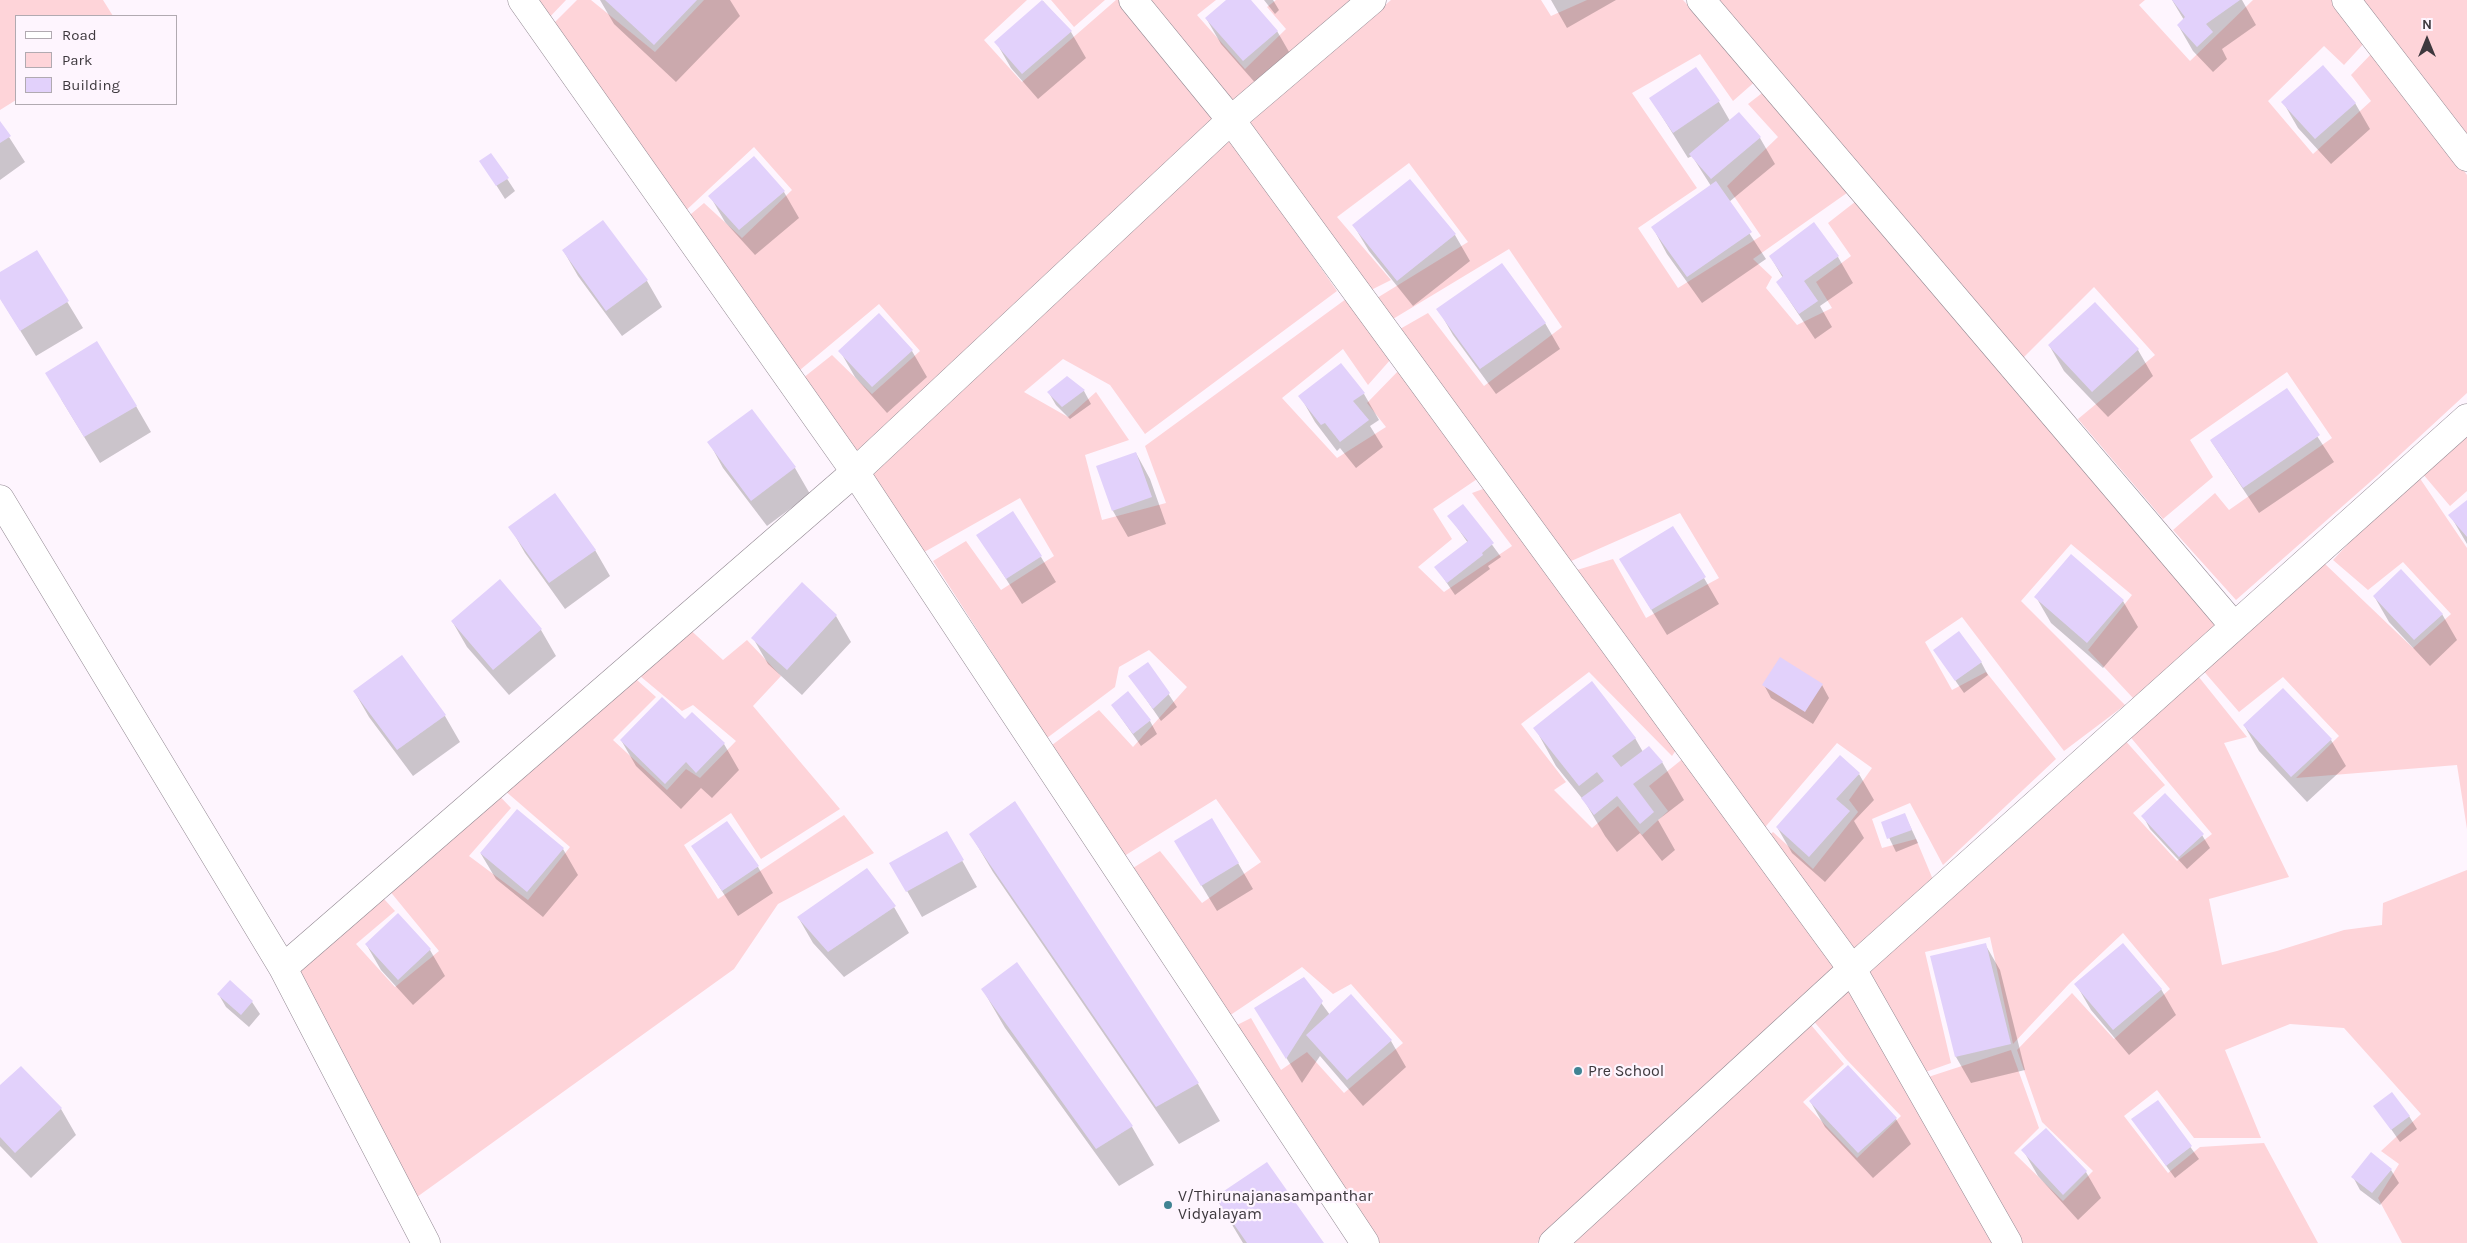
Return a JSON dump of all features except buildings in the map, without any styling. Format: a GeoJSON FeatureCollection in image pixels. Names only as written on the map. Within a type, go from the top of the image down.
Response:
{"type":"FeatureCollection","features":[{"type":"Feature","properties":{"kind":"street"},"geometry":{"type":"LineString","coordinates":[[522,0],[855,472],[1364,1243]]}},
{"type":"Feature","properties":{"kind":"street"},"geometry":{"type":"LineString","coordinates":[[1133,0],[1232,120],[1852,969],[2008,1243]]}},
{"type":"Feature","properties":{"kind":"street"},"geometry":{"type":"LineString","coordinates":[[283,968],[855,472],[1232,120],[1372,0]]}},
{"type":"Feature","properties":{"kind":"street"},"geometry":{"type":"LineString","coordinates":[[1701,0],[2234,626]]}},
{"type":"Feature","properties":{"kind":"street"},"geometry":{"type":"LineString","coordinates":[[2346,0],[2467,157]]}},
{"type":"Feature","properties":{"kind":"street"},"geometry":{"type":"LineString","coordinates":[[1553,1243],[1852,969],[2467,418]]}},
{"type":"Feature","properties":{"kind":"street"},"geometry":{"type":"LineString","coordinates":[[0,499],[283,968],[426,1243]]}},
{"type":"Feature","properties":{"kind":"green space"},"geometry":{"type":"Polygon","coordinates":[[[0,0],[103,0],[112,15],[15,15],[15,101],[0,110],[0,0]]]}},
{"type":"Feature","properties":{"kind":"green space"},"geometry":{"type":"Polygon","coordinates":[[[530,0],[566,0],[546,21],[530,0]]]}},
{"type":"Feature","properties":{"kind":"green space"},"geometry":{"type":"Polygon","coordinates":[[[577,0],[591,0],[655,52],[704,0],[1027,0],[984,40],[1022,82],[1116,0],[1125,0],[1223,120],[857,461],[798,382],[832,355],[872,394],[920,351],[879,304],[794,375],[684,220],[704,203],[742,238],[792,190],[754,147],[680,216],[550,27],[577,0]]]}},
{"type":"Feature","properties":{"kind":"green space"},"geometry":{"type":"Polygon","coordinates":[[[1051,0],[1105,0],[1074,27],[1051,0]]]}},
{"type":"Feature","properties":{"kind":"green space"},"geometry":{"type":"Polygon","coordinates":[[[1140,0],[1216,0],[1197,15],[1245,69],[1286,29],[1267,7],[1276,0],[1360,0],[1231,111],[1140,0]]]}},
{"type":"Feature","properties":{"kind":"green space"},"geometry":{"type":"Polygon","coordinates":[[[1391,0],[1541,0],[1551,16],[1587,0],[1683,0],[1758,79],[1733,101],[1700,54],[1632,93],[1697,188],[1638,228],[1678,288],[1761,236],[1727,186],[1778,137],[1748,104],[1766,90],[1854,188],[1753,259],[1772,277],[1766,288],[1797,325],[1832,308],[1816,282],[1851,256],[1828,223],[1860,198],[2220,627],[2133,698],[2088,650],[2132,595],[2071,544],[2021,601],[2125,705],[2064,751],[1962,617],[1925,642],[1952,690],[1986,672],[2056,759],[1943,865],[1910,803],[1872,819],[1882,848],[1916,839],[1934,882],[1850,953],[1764,840],[1773,832],[1813,869],[1858,812],[1849,800],[1872,768],[1837,743],[1761,832],[1577,570],[1613,559],[1646,618],[1719,578],[1680,513],[1569,562],[1393,333],[1428,313],[1484,386],[1562,327],[1509,249],[1388,322],[1377,298],[1468,242],[1409,163],[1337,217],[1391,280],[1369,291],[1248,124],[1391,0]]]}},
{"type":"Feature","properties":{"kind":"green space"},"geometry":{"type":"Polygon","coordinates":[[[1715,0],[2145,0],[2139,5],[2190,61],[2253,0],[2336,0],[2367,40],[2344,65],[2324,46],[2268,101],[2313,154],[2371,101],[2351,75],[2374,51],[2467,175],[2467,393],[2378,475],[2236,600],[2173,530],[2215,493],[2229,510],[2332,438],[2287,372],[2190,440],[2213,477],[2163,519],[2078,419],[2155,355],[2094,287],[2022,359],[1715,0]]]}},
{"type":"Feature","properties":{"kind":"green space"},"geometry":{"type":"Polygon","coordinates":[[[2352,0],[2467,0],[2467,148],[2352,0]]]}},
{"type":"Feature","properties":{"kind":"green space"},"geometry":{"type":"Polygon","coordinates":[[[1231,139],[1337,291],[1145,434],[1110,385],[1063,359],[1024,392],[1068,417],[1096,392],[1129,440],[1085,455],[1102,520],[1166,503],[1145,446],[1346,299],[1391,359],[1368,385],[1343,349],[1282,398],[1337,458],[1386,427],[1367,403],[1402,367],[1483,475],[1433,509],[1452,539],[1418,567],[1444,592],[1512,546],[1472,493],[1491,486],[1678,747],[1672,756],[1589,672],[1521,724],[1566,782],[1554,790],[1592,828],[1618,806],[1642,835],[1668,811],[1649,786],[1685,757],[1836,969],[1537,1243],[1376,1243],[1235,1026],[1251,1018],[1281,1070],[1307,1052],[1344,1093],[1403,1043],[1351,984],[1333,994],[1302,967],[1226,1018],[1133,868],[1160,851],[1202,903],[1261,862],[1216,799],[1121,858],[1048,748],[1099,710],[1133,747],[1187,687],[1149,650],[1119,667],[1115,687],[1047,738],[933,561],[966,541],[1001,590],[1054,556],[1020,498],[919,555],[865,470],[1231,139]]]}},
{"type":"Feature","properties":{"kind":"green space"},"geometry":{"type":"Polygon","coordinates":[[[2467,434],[2467,491],[2450,506],[2422,473],[2467,434]]]}},
{"type":"Feature","properties":{"kind":"green space"},"geometry":{"type":"Polygon","coordinates":[[[2419,477],[2467,548],[2467,829],[2457,765],[2296,778],[2339,736],[2283,677],[2239,712],[2201,668],[2324,563],[2413,648],[2451,614],[2403,562],[2368,590],[2333,560],[2374,516],[2419,477]]]}},
{"type":"Feature","properties":{"kind":"green space"},"geometry":{"type":"Polygon","coordinates":[[[684,624],[723,660],[747,640],[781,676],[753,706],[840,809],[761,859],[731,813],[684,845],[718,899],[844,815],[874,853],[778,904],[734,969],[410,1202],[287,967],[375,889],[395,911],[356,944],[395,987],[439,951],[384,884],[491,787],[511,808],[469,856],[528,900],[570,847],[496,783],[628,672],[656,697],[613,740],[667,790],[686,769],[700,778],[736,741],[693,705],[682,711],[634,671],[684,624]]]}},
{"type":"Feature","properties":{"kind":"green space"},"geometry":{"type":"Polygon","coordinates":[[[2194,671],[2247,737],[2224,743],[2289,877],[2209,899],[2222,965],[2277,951],[2344,930],[2382,925],[2383,903],[2467,870],[2467,1243],[2402,1243],[2378,1198],[2399,1164],[2381,1151],[2421,1114],[2344,1028],[2290,1024],[2225,1050],[2261,1138],[2194,1138],[2157,1090],[2124,1116],[2168,1173],[2200,1147],[2264,1143],[2318,1243],[2014,1243],[1919,1080],[2011,1050],[2039,1128],[2014,1153],[2063,1201],[2093,1171],[2042,1122],[2017,1050],[2072,993],[2114,1039],[2170,989],[2123,933],[2069,984],[2013,1044],[1990,937],[1925,952],[1951,1063],[1917,1075],[1860,970],[2123,738],[2165,785],[2133,813],[2177,861],[2212,834],[2127,733],[2194,671]]]}},
{"type":"Feature","properties":{"kind":"green space"},"geometry":{"type":"Polygon","coordinates":[[[1851,977],[1999,1243],[1563,1243],[1806,1019],[1844,1064],[1803,1102],[1857,1158],[1901,1116],[1846,1059],[1811,1018],[1851,977]]]}},
{"type":"Feature","properties":{"kind":"place","name":"Pre School"},"geometry":{"type":"Point","coordinates":[1578,1071]}},
{"type":"Feature","properties":{"kind":"place","name":"V/Thirunajanasampanthar Vidyalayam"},"geometry":{"type":"Point","coordinates":[1168,1205]}}]}
